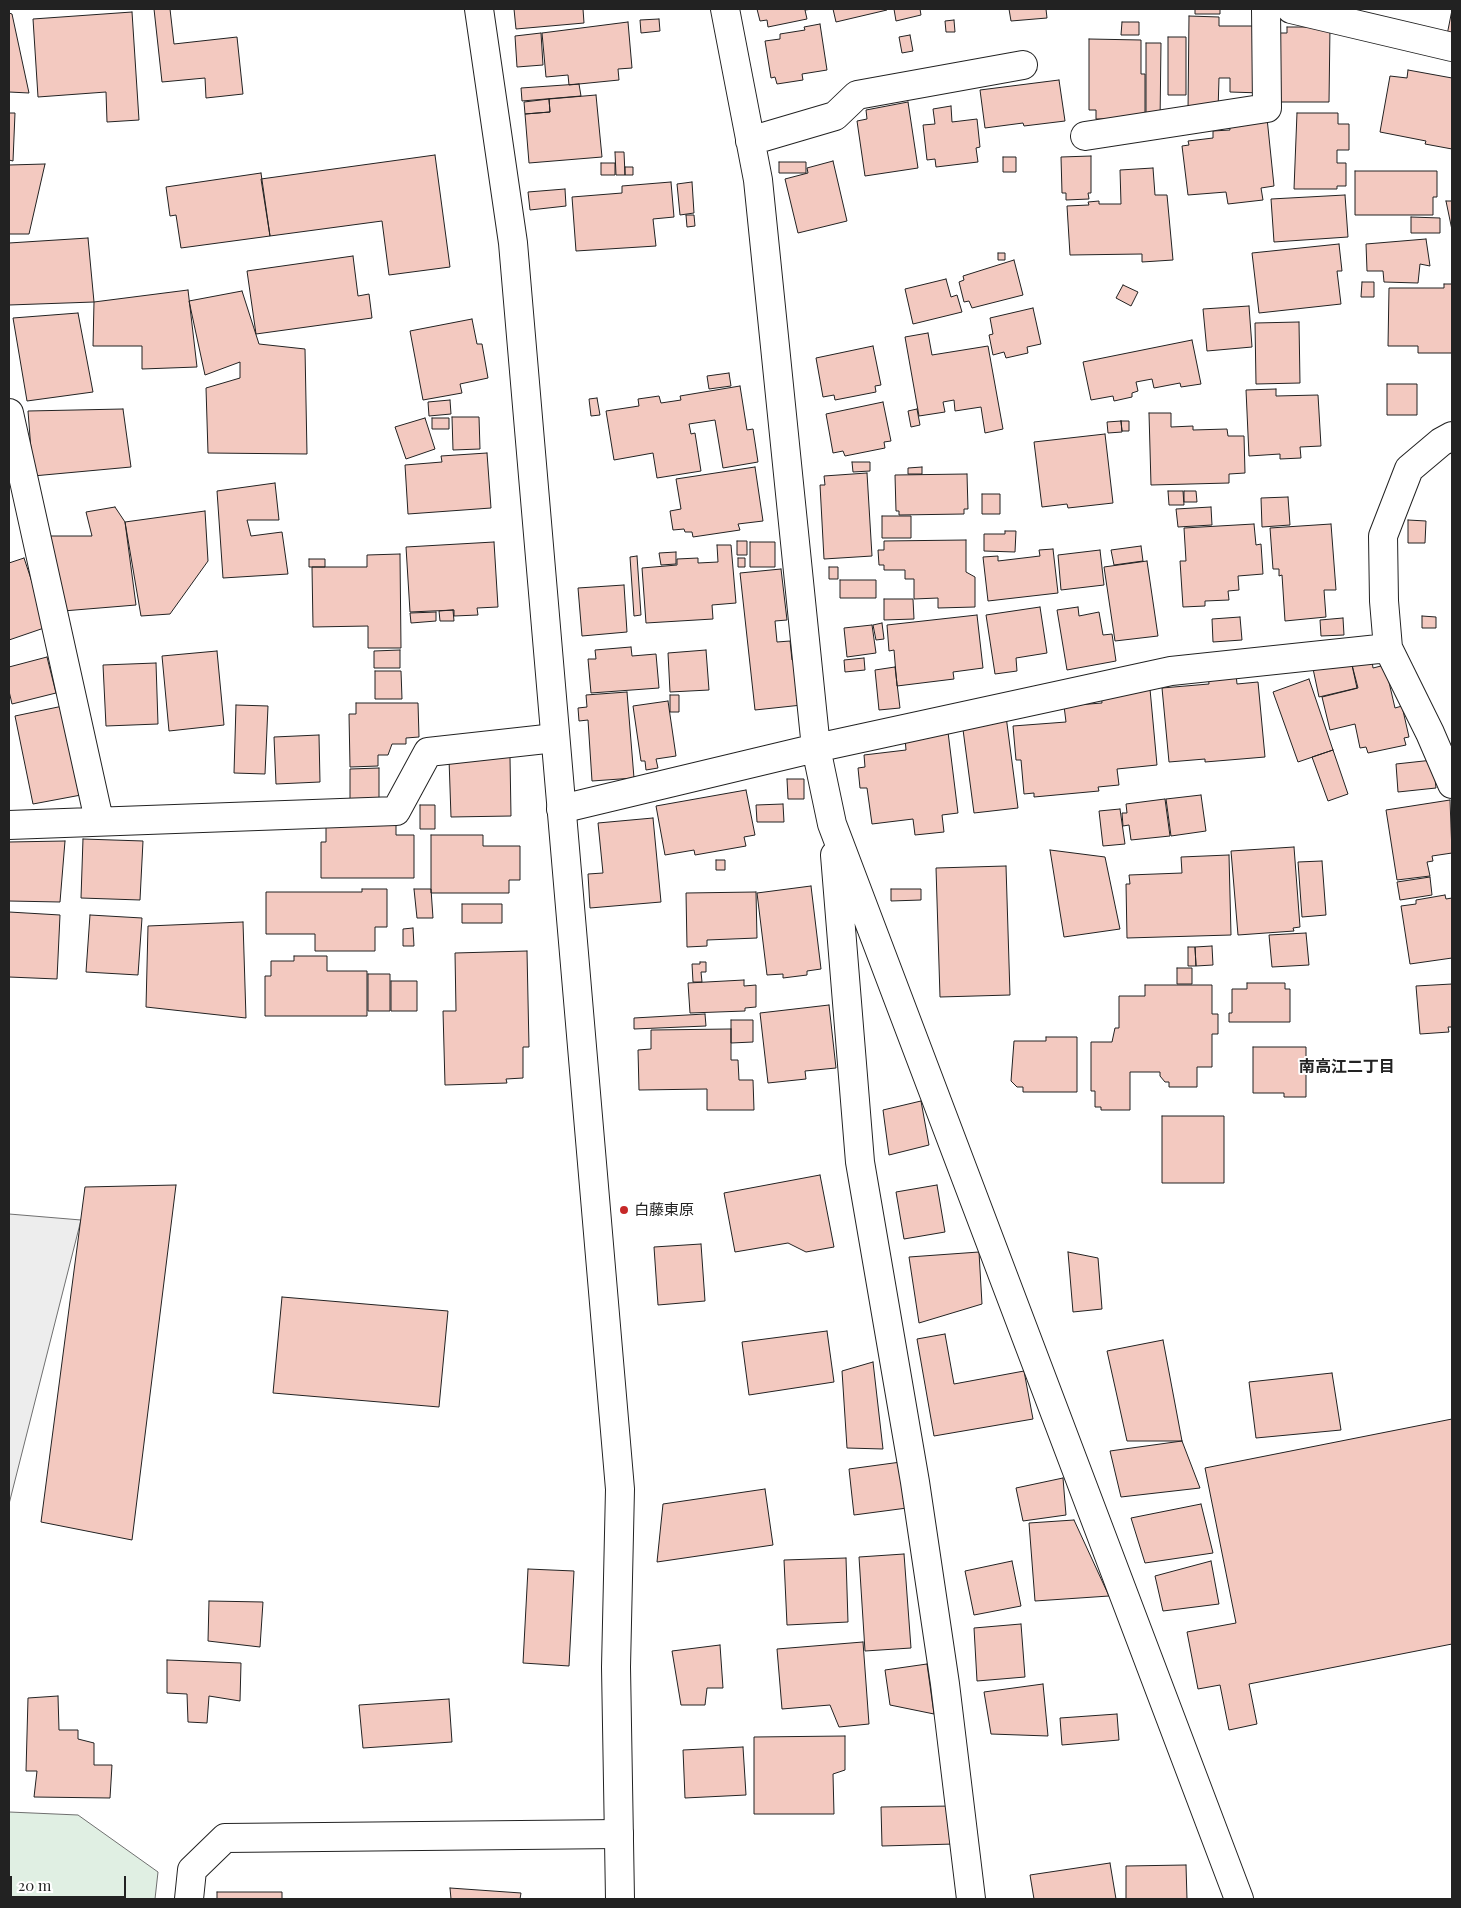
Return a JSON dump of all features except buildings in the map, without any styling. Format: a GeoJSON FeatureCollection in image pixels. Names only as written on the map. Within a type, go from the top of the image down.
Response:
{"type":"FeatureCollection","features":[{"type":"Feature","properties":{"kind":"street"},"geometry":{"type":"LineString","coordinates":[[479,9],[513,243],[620,1489],[616,1667],[620,1899]]}},
{"type":"Feature","properties":{"kind":"street"},"geometry":{"type":"LineString","coordinates":[[725,9],[758,180],[816,748],[834,831],[1239,1899]]}},
{"type":"Feature","properties":{"kind":"street"},"geometry":{"type":"LineString","coordinates":[[1085,136],[1267,108],[1266,9]]}},
{"type":"Feature","properties":{"kind":"street"},"geometry":{"type":"LineString","coordinates":[[1292,9],[1452,47]]}},
{"type":"Feature","properties":{"kind":"street"},"geometry":{"type":"LineString","coordinates":[[750,141],[835,116],[857,96],[1023,65]]}},
{"type":"Feature","properties":{"kind":"street"},"geometry":{"type":"LineString","coordinates":[[9,413],[99,820]]}},
{"type":"Feature","properties":{"kind":"street"},"geometry":{"type":"LineString","coordinates":[[1452,436],[1409,469],[1383,536],[1384,601],[1388,648],[1452,784]]}},
{"type":"Feature","properties":{"kind":"street"},"geometry":{"type":"LineString","coordinates":[[562,809],[816,748],[1171,671],[1388,648]]}},
{"type":"Feature","properties":{"kind":"street"},"geometry":{"type":"LineString","coordinates":[[9,825],[99,820],[396,812],[428,752],[556,738]]}},
{"type":"Feature","properties":{"kind":"street"},"geometry":{"type":"LineString","coordinates":[[834,831],[836,880],[860,1162],[917,1492],[945,1684],[971,1899]]}},
{"type":"Feature","properties":{"kind":"street"},"geometry":{"type":"LineString","coordinates":[[189,1899],[192,1870],[225,1838],[619,1834]]}},
{"type":"Feature","properties":{"kind":"green space"},"geometry":{"type":"Polygon","coordinates":[[[9,1812],[78,1815],[158,1872],[155,1899],[9,1899],[9,1812]]]}},
{"type":"Feature","properties":{"kind":"shaded area"},"geometry":{"type":"Polygon","coordinates":[[[9,1214],[81,1220],[9,1504],[9,1214]]]}},
{"type":"Feature","properties":{"kind":"place","name":"白藤東原"},"geometry":{"type":"Point","coordinates":[624,1210]}},
{"type":"Feature","properties":{"kind":"district","name":"南高江二丁目"},"geometry":{"type":"Point","coordinates":[1347,1067]}}]}
